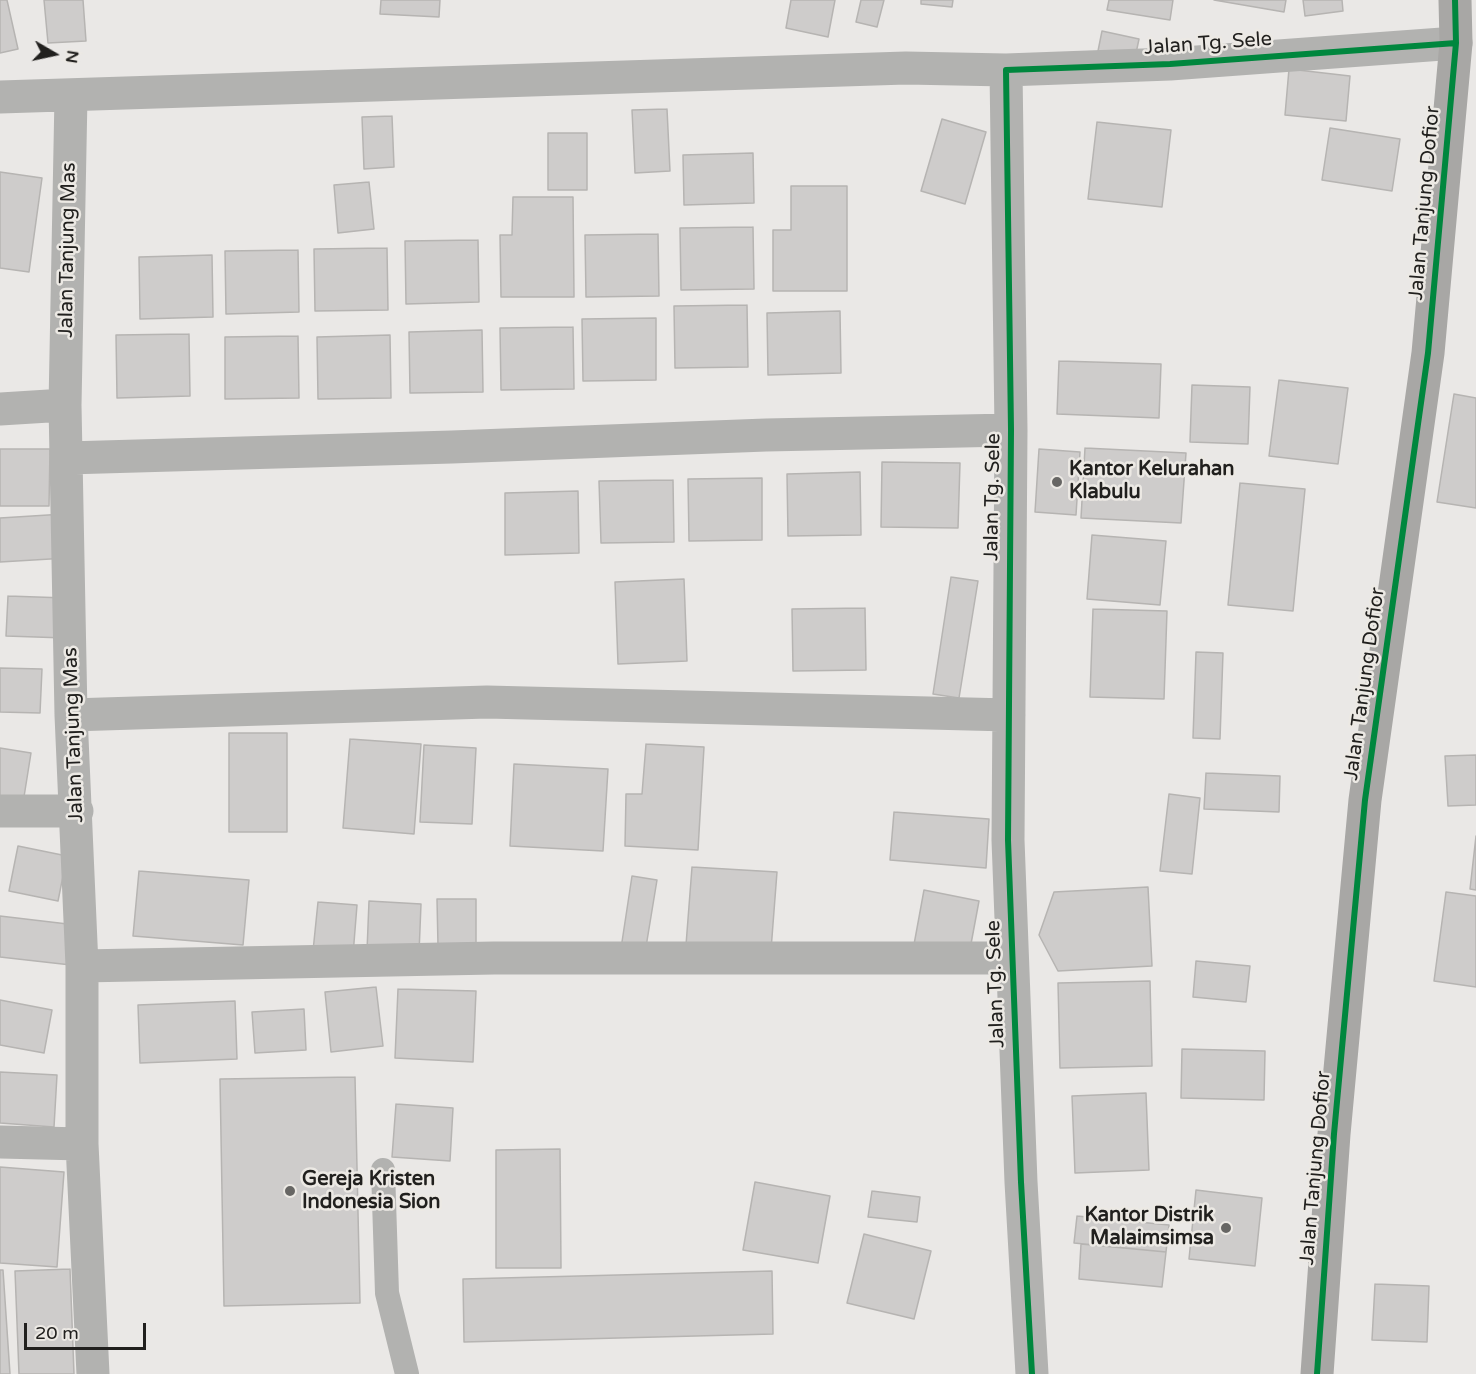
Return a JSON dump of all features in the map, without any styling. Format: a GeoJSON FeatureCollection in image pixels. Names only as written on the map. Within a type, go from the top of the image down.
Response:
{"type":"FeatureCollection","features":[{"type":"Feature","properties":{"kind":"street","name":"Jalan Tanjung Dofior"},"geometry":{"type":"LineString","coordinates":[[1317,1374],[1334,1134],[1365,800],[1428,352],[1455,43],[1455,0]]}},
{"type":"Feature","properties":{"kind":"street","name":"Jalan Tg. Sele"},"geometry":{"type":"LineString","coordinates":[[1032,1374],[1008,840],[1008,512],[1011,430],[1006,70],[1170,64],[1455,43]]}},
{"type":"Feature","properties":{"kind":"street"},"geometry":{"type":"LineString","coordinates":[[0,97],[894,68],[1006,70]]}},
{"type":"Feature","properties":{"kind":"street","name":"Jalan Tanjung Mas"},"geometry":{"type":"LineString","coordinates":[[71,96],[65,405],[71,715],[82,966],[82,1144],[93,1374]]}},
{"type":"Feature","properties":{"kind":"street"},"geometry":{"type":"LineString","coordinates":[[0,409],[65,405]]}},
{"type":"Feature","properties":{"kind":"street"},"geometry":{"type":"LineString","coordinates":[[67,458],[766,435],[1011,430]]}},
{"type":"Feature","properties":{"kind":"street"},"geometry":{"type":"LineString","coordinates":[[71,715],[487,702],[1009,715]]}},
{"type":"Feature","properties":{"kind":"street"},"geometry":{"type":"LineString","coordinates":[[0,812],[77,811]]}},
{"type":"Feature","properties":{"kind":"street"},"geometry":{"type":"LineString","coordinates":[[82,966],[505,958],[1012,958]]}},
{"type":"Feature","properties":{"kind":"street"},"geometry":{"type":"LineString","coordinates":[[0,1142],[82,1144]]}},
{"type":"Feature","properties":{"kind":"lane"},"geometry":{"type":"LineString","coordinates":[[383,1170],[387,1293],[408,1374]]}},
{"type":"Feature","properties":{"kind":"building"},"geometry":{"type":"Polygon","coordinates":[[[0,0],[7,0],[18,49],[0,53],[0,0]]]}},
{"type":"Feature","properties":{"kind":"building"},"geometry":{"type":"Polygon","coordinates":[[[44,0],[83,0],[86,41],[48,43],[44,0]]]}},
{"type":"Feature","properties":{"kind":"building"},"geometry":{"type":"Polygon","coordinates":[[[381,0],[440,0],[439,17],[380,14],[381,0]]]}},
{"type":"Feature","properties":{"kind":"building"},"geometry":{"type":"Polygon","coordinates":[[[791,0],[835,0],[828,37],[786,28],[791,0]]]}},
{"type":"Feature","properties":{"kind":"building"},"geometry":{"type":"Polygon","coordinates":[[[861,0],[884,0],[877,27],[856,22],[861,0]]]}},
{"type":"Feature","properties":{"kind":"building"},"geometry":{"type":"Polygon","coordinates":[[[921,0],[953,0],[952,7],[921,4],[921,0]]]}},
{"type":"Feature","properties":{"kind":"building"},"geometry":{"type":"Polygon","coordinates":[[[1109,0],[1173,0],[1170,20],[1107,10],[1109,0]]]}},
{"type":"Feature","properties":{"kind":"building"},"geometry":{"type":"Polygon","coordinates":[[[1214,0],[1286,0],[1284,12],[1214,0]]]}},
{"type":"Feature","properties":{"kind":"building"},"geometry":{"type":"Polygon","coordinates":[[[1303,0],[1342,0],[1343,11],[1305,16],[1303,0]]]}},
{"type":"Feature","properties":{"kind":"building"},"geometry":{"type":"Polygon","coordinates":[[[1102,31],[1139,39],[1135,58],[1098,51],[1102,31]]]}},
{"type":"Feature","properties":{"kind":"building"},"geometry":{"type":"Polygon","coordinates":[[[1289,69],[1350,76],[1346,121],[1285,115],[1289,69]]]}},
{"type":"Feature","properties":{"kind":"building"},"geometry":{"type":"Polygon","coordinates":[[[667,109],[670,171],[635,173],[632,110],[667,109]]]}},
{"type":"Feature","properties":{"kind":"building"},"geometry":{"type":"Polygon","coordinates":[[[392,116],[394,167],[364,169],[362,117],[392,116]]]}},
{"type":"Feature","properties":{"kind":"building"},"geometry":{"type":"Polygon","coordinates":[[[942,119],[986,132],[965,204],[921,191],[942,119]]]}},
{"type":"Feature","properties":{"kind":"building"},"geometry":{"type":"Polygon","coordinates":[[[1097,122],[1171,130],[1162,207],[1088,199],[1097,122]]]}},
{"type":"Feature","properties":{"kind":"building"},"geometry":{"type":"Polygon","coordinates":[[[1330,128],[1400,139],[1392,191],[1322,180],[1330,128]]]}},
{"type":"Feature","properties":{"kind":"building"},"geometry":{"type":"Polygon","coordinates":[[[548,133],[587,133],[587,190],[548,190],[548,133]]]}},
{"type":"Feature","properties":{"kind":"building"},"geometry":{"type":"Polygon","coordinates":[[[753,153],[754,203],[684,205],[683,155],[753,153]]]}},
{"type":"Feature","properties":{"kind":"building"},"geometry":{"type":"Polygon","coordinates":[[[0,172],[42,178],[29,272],[0,268],[0,172]]]}},
{"type":"Feature","properties":{"kind":"building"},"geometry":{"type":"Polygon","coordinates":[[[369,182],[374,229],[338,233],[334,185],[369,182]]]}},
{"type":"Feature","properties":{"kind":"building"},"geometry":{"type":"Polygon","coordinates":[[[791,186],[847,186],[847,291],[773,291],[773,230],[791,230],[791,186]]]}},
{"type":"Feature","properties":{"kind":"building"},"geometry":{"type":"Polygon","coordinates":[[[513,197],[573,197],[574,297],[501,297],[500,235],[512,235],[513,197]]]}},
{"type":"Feature","properties":{"kind":"building"},"geometry":{"type":"Polygon","coordinates":[[[753,227],[754,289],[681,290],[680,228],[753,227]]]}},
{"type":"Feature","properties":{"kind":"building"},"geometry":{"type":"Polygon","coordinates":[[[658,234],[659,296],[586,297],[585,235],[658,234]]]}},
{"type":"Feature","properties":{"kind":"building"},"geometry":{"type":"Polygon","coordinates":[[[478,240],[479,302],[406,304],[405,241],[478,240]]]}},
{"type":"Feature","properties":{"kind":"building"},"geometry":{"type":"Polygon","coordinates":[[[387,248],[388,310],[315,311],[314,249],[387,248]]]}},
{"type":"Feature","properties":{"kind":"building"},"geometry":{"type":"Polygon","coordinates":[[[298,250],[299,312],[226,314],[225,251],[298,250]]]}},
{"type":"Feature","properties":{"kind":"building"},"geometry":{"type":"Polygon","coordinates":[[[212,255],[213,317],[140,319],[139,257],[212,255]]]}},
{"type":"Feature","properties":{"kind":"building"},"geometry":{"type":"Polygon","coordinates":[[[747,305],[748,367],[675,368],[674,306],[747,305]]]}},
{"type":"Feature","properties":{"kind":"building"},"geometry":{"type":"Polygon","coordinates":[[[840,311],[841,373],[768,375],[767,313],[840,311]]]}},
{"type":"Feature","properties":{"kind":"building"},"geometry":{"type":"Polygon","coordinates":[[[656,318],[656,380],[583,381],[582,319],[656,318]]]}},
{"type":"Feature","properties":{"kind":"building"},"geometry":{"type":"Polygon","coordinates":[[[573,327],[574,389],[501,390],[500,328],[573,327]]]}},
{"type":"Feature","properties":{"kind":"building"},"geometry":{"type":"Polygon","coordinates":[[[482,330],[483,392],[410,393],[409,332],[482,330]]]}},
{"type":"Feature","properties":{"kind":"building"},"geometry":{"type":"Polygon","coordinates":[[[189,334],[190,396],[117,398],[116,335],[189,334]]]}},
{"type":"Feature","properties":{"kind":"building"},"geometry":{"type":"Polygon","coordinates":[[[390,335],[391,398],[318,399],[317,337],[390,335]]]}},
{"type":"Feature","properties":{"kind":"building"},"geometry":{"type":"Polygon","coordinates":[[[298,336],[299,398],[225,399],[225,337],[298,336]]]}},
{"type":"Feature","properties":{"kind":"building"},"geometry":{"type":"Polygon","coordinates":[[[1059,361],[1161,364],[1159,418],[1057,414],[1059,361]]]}},
{"type":"Feature","properties":{"kind":"building"},"geometry":{"type":"Polygon","coordinates":[[[1279,380],[1348,388],[1338,464],[1269,456],[1279,380]]]}},
{"type":"Feature","properties":{"kind":"building"},"geometry":{"type":"Polygon","coordinates":[[[1192,385],[1250,387],[1248,444],[1190,442],[1192,385]]]}},
{"type":"Feature","properties":{"kind":"building"},"geometry":{"type":"Polygon","coordinates":[[[1454,394],[1476,398],[1476,508],[1437,502],[1454,394]]]}},
{"type":"Feature","properties":{"kind":"building"},"geometry":{"type":"Polygon","coordinates":[[[1085,448],[1186,453],[1181,523],[1081,518],[1085,448]]]}},
{"type":"Feature","properties":{"kind":"building"},"geometry":{"type":"Polygon","coordinates":[[[0,449],[50,449],[49,506],[0,506],[0,449]]]}},
{"type":"Feature","properties":{"kind":"building","name":"Kantor Kelurahan Klabulu"},"geometry":{"type":"Polygon","coordinates":[[[1039,449],[1080,452],[1076,515],[1035,512],[1039,449]]]}},
{"type":"Feature","properties":{"kind":"building"},"geometry":{"type":"Polygon","coordinates":[[[882,462],[960,463],[958,528],[881,527],[882,462]]]}},
{"type":"Feature","properties":{"kind":"building"},"geometry":{"type":"Polygon","coordinates":[[[860,472],[861,535],[788,536],[787,474],[860,472]]]}},
{"type":"Feature","properties":{"kind":"building"},"geometry":{"type":"Polygon","coordinates":[[[762,478],[762,540],[689,541],[688,479],[762,478]]]}},
{"type":"Feature","properties":{"kind":"building"},"geometry":{"type":"Polygon","coordinates":[[[673,480],[674,542],[601,543],[599,481],[673,480]]]}},
{"type":"Feature","properties":{"kind":"building"},"geometry":{"type":"Polygon","coordinates":[[[1240,483],[1305,489],[1293,611],[1228,605],[1240,483]]]}},
{"type":"Feature","properties":{"kind":"building"},"geometry":{"type":"Polygon","coordinates":[[[578,491],[579,553],[505,555],[505,493],[578,491]]]}},
{"type":"Feature","properties":{"kind":"building"},"geometry":{"type":"Polygon","coordinates":[[[64,514],[67,558],[0,562],[0,518],[64,514]]]}},
{"type":"Feature","properties":{"kind":"building"},"geometry":{"type":"Polygon","coordinates":[[[1092,535],[1166,541],[1160,605],[1087,599],[1092,535]]]}},
{"type":"Feature","properties":{"kind":"building"},"geometry":{"type":"Polygon","coordinates":[[[951,577],[978,581],[959,698],[933,694],[951,577]]]}},
{"type":"Feature","properties":{"kind":"building"},"geometry":{"type":"Polygon","coordinates":[[[684,579],[687,661],[618,664],[615,582],[684,579]]]}},
{"type":"Feature","properties":{"kind":"building"},"geometry":{"type":"Polygon","coordinates":[[[8,596],[66,598],[65,638],[6,636],[8,596]]]}},
{"type":"Feature","properties":{"kind":"building"},"geometry":{"type":"Polygon","coordinates":[[[865,608],[866,670],[793,671],[792,609],[865,608]]]}},
{"type":"Feature","properties":{"kind":"building"},"geometry":{"type":"Polygon","coordinates":[[[1093,609],[1167,611],[1164,699],[1090,697],[1093,609]]]}},
{"type":"Feature","properties":{"kind":"building"},"geometry":{"type":"Polygon","coordinates":[[[1196,652],[1223,653],[1220,739],[1193,738],[1196,652]]]}},
{"type":"Feature","properties":{"kind":"building"},"geometry":{"type":"Polygon","coordinates":[[[0,668],[42,669],[40,713],[0,712],[0,668]]]}},
{"type":"Feature","properties":{"kind":"building"},"geometry":{"type":"Polygon","coordinates":[[[229,733],[287,733],[287,832],[229,832],[229,733]]]}},
{"type":"Feature","properties":{"kind":"building"},"geometry":{"type":"Polygon","coordinates":[[[350,739],[421,744],[414,834],[343,828],[350,739]]]}},
{"type":"Feature","properties":{"kind":"building"},"geometry":{"type":"Polygon","coordinates":[[[646,744],[704,747],[698,850],[625,846],[626,794],[642,794],[646,744]]]}},
{"type":"Feature","properties":{"kind":"building"},"geometry":{"type":"Polygon","coordinates":[[[424,745],[476,748],[472,824],[420,822],[424,745]]]}},
{"type":"Feature","properties":{"kind":"building"},"geometry":{"type":"Polygon","coordinates":[[[0,748],[31,753],[23,803],[0,800],[0,748]]]}},
{"type":"Feature","properties":{"kind":"building"},"geometry":{"type":"Polygon","coordinates":[[[1476,755],[1476,805],[1448,806],[1445,756],[1476,755]]]}},
{"type":"Feature","properties":{"kind":"building"},"geometry":{"type":"Polygon","coordinates":[[[514,764],[608,769],[603,851],[510,846],[514,764]]]}},
{"type":"Feature","properties":{"kind":"building"},"geometry":{"type":"Polygon","coordinates":[[[1206,773],[1280,776],[1279,812],[1204,809],[1206,773]]]}},
{"type":"Feature","properties":{"kind":"building"},"geometry":{"type":"Polygon","coordinates":[[[1169,794],[1200,798],[1192,874],[1160,871],[1169,794]]]}},
{"type":"Feature","properties":{"kind":"building"},"geometry":{"type":"Polygon","coordinates":[[[894,812],[989,819],[986,868],[890,860],[894,812]]]}},
{"type":"Feature","properties":{"kind":"building"},"geometry":{"type":"Polygon","coordinates":[[[1476,836],[1476,890],[1470,889],[1476,836]]]}},
{"type":"Feature","properties":{"kind":"building"},"geometry":{"type":"Polygon","coordinates":[[[18,846],[67,856],[58,901],[9,891],[18,846]]]}},
{"type":"Feature","properties":{"kind":"building"},"geometry":{"type":"Polygon","coordinates":[[[692,867],[777,872],[771,950],[686,945],[692,867]]]}},
{"type":"Feature","properties":{"kind":"building"},"geometry":{"type":"Polygon","coordinates":[[[139,871],[249,880],[243,945],[133,936],[139,871]]]}},
{"type":"Feature","properties":{"kind":"building"},"geometry":{"type":"Polygon","coordinates":[[[632,876],[657,880],[644,959],[620,955],[632,876]]]}},
{"type":"Feature","properties":{"kind":"building"},"geometry":{"type":"Polygon","coordinates":[[[1148,887],[1152,966],[1058,971],[1039,935],[1054,892],[1148,887]]]}},
{"type":"Feature","properties":{"kind":"building"},"geometry":{"type":"Polygon","coordinates":[[[924,890],[979,901],[968,960],[913,950],[924,890]]]}},
{"type":"Feature","properties":{"kind":"building"},"geometry":{"type":"Polygon","coordinates":[[[1446,892],[1476,896],[1476,987],[1434,981],[1446,892]]]}},
{"type":"Feature","properties":{"kind":"building"},"geometry":{"type":"Polygon","coordinates":[[[437,899],[476,899],[476,945],[438,946],[437,899]]]}},
{"type":"Feature","properties":{"kind":"building"},"geometry":{"type":"Polygon","coordinates":[[[369,901],[421,904],[419,953],[367,951],[369,901]]]}},
{"type":"Feature","properties":{"kind":"building"},"geometry":{"type":"Polygon","coordinates":[[[318,902],[357,905],[353,955],[313,951],[318,902]]]}},
{"type":"Feature","properties":{"kind":"building"},"geometry":{"type":"Polygon","coordinates":[[[0,916],[76,925],[71,965],[0,957],[0,916]]]}},
{"type":"Feature","properties":{"kind":"building"},"geometry":{"type":"Polygon","coordinates":[[[1196,961],[1250,966],[1246,1002],[1193,997],[1196,961]]]}},
{"type":"Feature","properties":{"kind":"building"},"geometry":{"type":"Polygon","coordinates":[[[1150,981],[1152,1066],[1060,1068],[1058,983],[1150,981]]]}},
{"type":"Feature","properties":{"kind":"building"},"geometry":{"type":"Polygon","coordinates":[[[376,987],[383,1046],[331,1052],[325,992],[376,987]]]}},
{"type":"Feature","properties":{"kind":"building"},"geometry":{"type":"Polygon","coordinates":[[[398,989],[476,991],[473,1062],[395,1058],[398,989]]]}},
{"type":"Feature","properties":{"kind":"building"},"geometry":{"type":"Polygon","coordinates":[[[0,1000],[52,1010],[44,1053],[0,1045],[0,1000]]]}},
{"type":"Feature","properties":{"kind":"building"},"geometry":{"type":"Polygon","coordinates":[[[235,1001],[237,1059],[140,1063],[138,1005],[235,1001]]]}},
{"type":"Feature","properties":{"kind":"building"},"geometry":{"type":"Polygon","coordinates":[[[304,1009],[306,1050],[255,1053],[252,1012],[304,1009]]]}},
{"type":"Feature","properties":{"kind":"building"},"geometry":{"type":"Polygon","coordinates":[[[1182,1049],[1265,1051],[1264,1100],[1181,1098],[1182,1049]]]}},
{"type":"Feature","properties":{"kind":"building"},"geometry":{"type":"Polygon","coordinates":[[[0,1072],[57,1075],[54,1127],[0,1123],[0,1072]]]}},
{"type":"Feature","properties":{"kind":"building","name":"Gereja Kristen Indonesia Sion"},"geometry":{"type":"Polygon","coordinates":[[[355,1077],[360,1303],[224,1306],[220,1079],[355,1077]]]}},
{"type":"Feature","properties":{"kind":"building"},"geometry":{"type":"Polygon","coordinates":[[[1146,1093],[1149,1170],[1075,1173],[1072,1096],[1146,1093]]]}},
{"type":"Feature","properties":{"kind":"building"},"geometry":{"type":"Polygon","coordinates":[[[396,1104],[453,1108],[450,1161],[392,1157],[396,1104]]]}},
{"type":"Feature","properties":{"kind":"building"},"geometry":{"type":"Polygon","coordinates":[[[560,1149],[561,1268],[496,1268],[496,1150],[560,1149]]]}},
{"type":"Feature","properties":{"kind":"building"},"geometry":{"type":"Polygon","coordinates":[[[0,1167],[64,1172],[57,1267],[0,1263],[0,1167]]]}},
{"type":"Feature","properties":{"kind":"building"},"geometry":{"type":"Polygon","coordinates":[[[755,1182],[830,1196],[818,1263],[743,1250],[755,1182]]]}},
{"type":"Feature","properties":{"kind":"building","name":"Kantor Distrik Malaimsimsa"},"geometry":{"type":"Polygon","coordinates":[[[1196,1190],[1262,1198],[1255,1266],[1189,1259],[1196,1190]]]}},
{"type":"Feature","properties":{"kind":"building"},"geometry":{"type":"Polygon","coordinates":[[[872,1191],[920,1197],[917,1222],[868,1217],[872,1191]]]}},
{"type":"Feature","properties":{"kind":"building"},"geometry":{"type":"Polygon","coordinates":[[[1077,1216],[1169,1225],[1166,1252],[1074,1243],[1077,1216]]]}},
{"type":"Feature","properties":{"kind":"building"},"geometry":{"type":"Polygon","coordinates":[[[864,1234],[931,1251],[914,1319],[847,1303],[864,1234]]]}},
{"type":"Feature","properties":{"kind":"building"},"geometry":{"type":"Polygon","coordinates":[[[1081,1244],[1166,1252],[1162,1287],[1079,1279],[1081,1244]]]}},
{"type":"Feature","properties":{"kind":"building"},"geometry":{"type":"Polygon","coordinates":[[[70,1269],[74,1374],[19,1374],[15,1271],[70,1269]]]}},
{"type":"Feature","properties":{"kind":"building"},"geometry":{"type":"Polygon","coordinates":[[[0,1270],[3,1270],[10,1374],[0,1374],[0,1270]]]}},
{"type":"Feature","properties":{"kind":"building"},"geometry":{"type":"Polygon","coordinates":[[[772,1271],[773,1334],[464,1342],[463,1279],[772,1271]]]}},
{"type":"Feature","properties":{"kind":"building"},"geometry":{"type":"Polygon","coordinates":[[[1375,1284],[1429,1286],[1427,1342],[1372,1340],[1375,1284]]]}},
{"type":"Feature","properties":{"kind":"cycle path"},"geometry":{"type":"LineString","coordinates":[[1317,1374],[1334,1134],[1365,800],[1428,353],[1456,43],[1455,0]]}},
{"type":"Feature","properties":{"kind":"cycle path"},"geometry":{"type":"LineString","coordinates":[[1032,1374],[1021,1182],[1008,840],[1011,430],[1006,70],[1170,64],[1456,43]]}},
{"type":"Feature","properties":{"kind":"place","name":"Kantor Kelurahan Klabulu"},"geometry":{"type":"Point","coordinates":[1057,482]}},
{"type":"Feature","properties":{"kind":"place","name":"Gereja Kristen Indonesia Sion"},"geometry":{"type":"Point","coordinates":[290,1191]}},
{"type":"Feature","properties":{"kind":"place","name":"Kantor Distrik Malaimsimsa"},"geometry":{"type":"Point","coordinates":[1226,1228]}}]}
